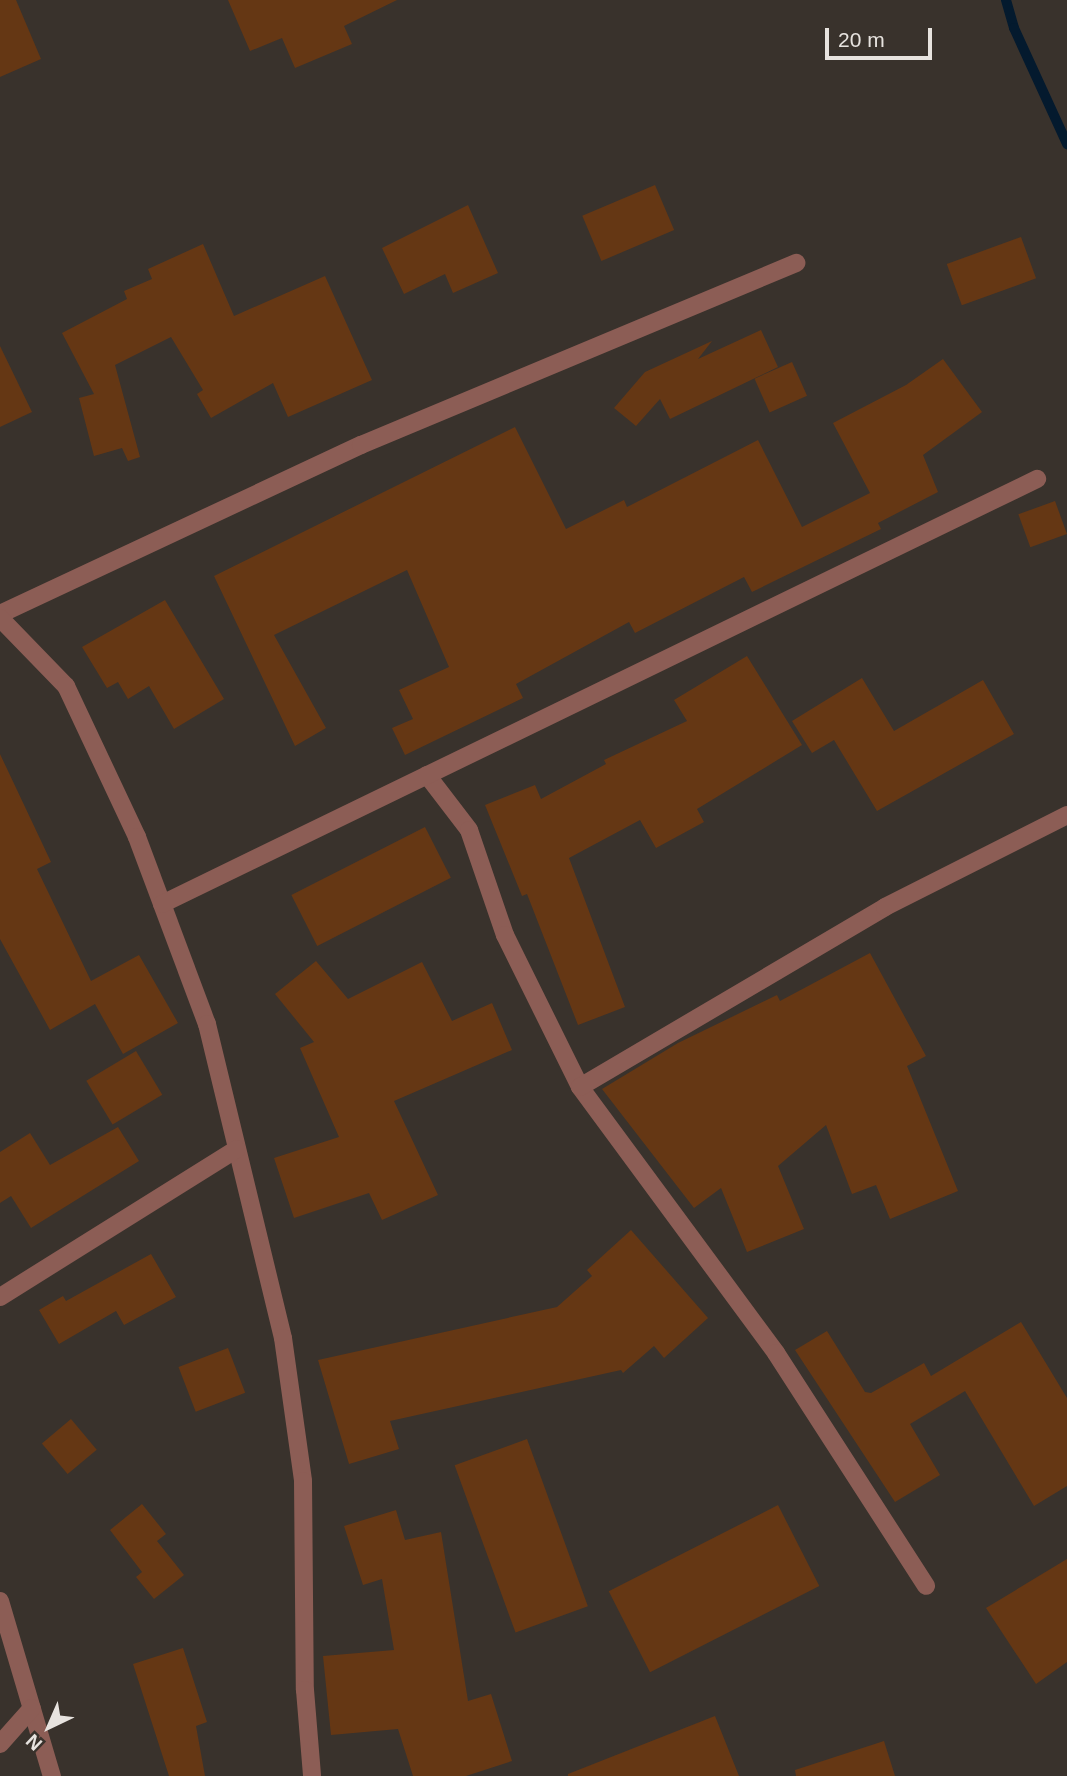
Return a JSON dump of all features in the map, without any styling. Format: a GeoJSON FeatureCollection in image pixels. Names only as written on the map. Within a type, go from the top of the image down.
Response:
{"type":"FeatureCollection","features":[{"type":"Feature","properties":{"kind":"street"},"geometry":{"type":"LineString","coordinates":[[312,1776],[305,1690],[303,1481],[283,1338],[207,1024],[137,837],[66,686],[0,616],[362,445],[796,263]]}},
{"type":"Feature","properties":{"kind":"street"},"geometry":{"type":"LineString","coordinates":[[162,904],[1037,479]]}},
{"type":"Feature","properties":{"kind":"street"},"geometry":{"type":"LineString","coordinates":[[427,775],[469,830],[505,935],[580,1087],[776,1353],[926,1586]]}},
{"type":"Feature","properties":{"kind":"street"},"geometry":{"type":"LineString","coordinates":[[580,1087],[885,906],[1067,815]]}},
{"type":"Feature","properties":{"kind":"street"},"geometry":{"type":"LineString","coordinates":[[0,1297],[237,1149]]}},
{"type":"Feature","properties":{"kind":"street"},"geometry":{"type":"LineString","coordinates":[[0,1601],[52,1776]]}},
{"type":"Feature","properties":{"kind":"street"},"geometry":{"type":"LineString","coordinates":[[0,1744],[32,1708]]}},
{"type":"Feature","properties":{"kind":"building"},"geometry":{"type":"Polygon","coordinates":[[[0,0],[16,0],[41,59],[0,77],[0,0]]]}},
{"type":"Feature","properties":{"kind":"building"},"geometry":{"type":"Polygon","coordinates":[[[228,0],[397,0],[344,26],[352,44],[295,68],[282,38],[250,51],[228,0]]]}},
{"type":"Feature","properties":{"kind":"building"},"geometry":{"type":"Polygon","coordinates":[[[655,185],[674,230],[601,261],[582,216],[655,185]]]}},
{"type":"Feature","properties":{"kind":"building"},"geometry":{"type":"Polygon","coordinates":[[[468,205],[498,273],[453,293],[445,274],[404,294],[382,248],[468,205]]]}},
{"type":"Feature","properties":{"kind":"building"},"geometry":{"type":"Polygon","coordinates":[[[1021,237],[1036,278],[962,305],[947,264],[1021,237]]]}},
{"type":"Feature","properties":{"kind":"building"},"geometry":{"type":"Polygon","coordinates":[[[203,244],[234,316],[325,276],[372,380],[288,417],[273,383],[211,418],[197,394],[203,390],[171,337],[115,365],[140,457],[128,461],[122,448],[94,456],[79,398],[94,394],[62,333],[127,299],[124,291],[152,279],[148,269],[203,244]]]}},
{"type":"Feature","properties":{"kind":"building"},"geometry":{"type":"Polygon","coordinates":[[[761,330],[778,367],[670,419],[660,399],[636,426],[614,408],[645,372],[712,341],[698,359],[761,330]]]}},
{"type":"Feature","properties":{"kind":"building"},"geometry":{"type":"Polygon","coordinates":[[[0,346],[32,412],[0,427],[0,346]]]}},
{"type":"Feature","properties":{"kind":"building"},"geometry":{"type":"Polygon","coordinates":[[[943,359],[982,412],[923,455],[938,492],[878,523],[881,529],[752,592],[744,577],[635,633],[629,622],[516,684],[523,698],[405,755],[392,728],[413,719],[399,690],[449,667],[407,570],[274,635],[326,728],[295,746],[214,576],[515,427],[566,529],[624,500],[627,507],[758,440],[802,527],[870,493],[833,423],[906,385],[943,359]]]}},
{"type":"Feature","properties":{"kind":"building"},"geometry":{"type":"Polygon","coordinates":[[[792,362],[807,396],[770,412],[755,379],[792,362]]]}},
{"type":"Feature","properties":{"kind":"building"},"geometry":{"type":"Polygon","coordinates":[[[1055,501],[1067,534],[1030,547],[1018,514],[1055,501]]]}},
{"type":"Feature","properties":{"kind":"building"},"geometry":{"type":"Polygon","coordinates":[[[165,600],[224,699],[174,729],[149,686],[128,699],[118,682],[107,688],[82,647],[165,600]]]}},
{"type":"Feature","properties":{"kind":"building"},"geometry":{"type":"Polygon","coordinates":[[[747,656],[802,745],[697,809],[704,822],[656,848],[640,820],[569,858],[625,1007],[578,1025],[527,894],[522,896],[485,805],[535,785],[541,799],[606,764],[604,760],[687,721],[674,700],[747,656]]]}},
{"type":"Feature","properties":{"kind":"building"},"geometry":{"type":"Polygon","coordinates":[[[862,678],[894,731],[983,680],[1014,734],[877,811],[834,740],[812,753],[792,721],[862,678]]]}},
{"type":"Feature","properties":{"kind":"building"},"geometry":{"type":"Polygon","coordinates":[[[0,754],[51,862],[37,869],[91,981],[139,955],[178,1023],[123,1054],[95,1004],[50,1030],[0,939],[0,754]]]}},
{"type":"Feature","properties":{"kind":"building"},"geometry":{"type":"Polygon","coordinates":[[[425,827],[451,878],[317,946],[291,895],[425,827]]]}},
{"type":"Feature","properties":{"kind":"building"},"geometry":{"type":"Polygon","coordinates":[[[870,953],[926,1056],[907,1066],[958,1191],[890,1219],[876,1185],[852,1194],[826,1125],[778,1166],[804,1229],[747,1252],[721,1188],[694,1208],[602,1089],[678,1043],[777,995],[780,1001],[870,953]]]}},
{"type":"Feature","properties":{"kind":"building"},"geometry":{"type":"Polygon","coordinates":[[[316,961],[348,999],[422,962],[452,1021],[492,1003],[512,1050],[394,1101],[438,1195],[382,1220],[369,1193],[294,1218],[274,1158],[339,1137],[300,1048],[314,1042],[275,994],[316,961]]]}},
{"type":"Feature","properties":{"kind":"building"},"geometry":{"type":"Polygon","coordinates":[[[136,1051],[162,1095],[113,1125],[86,1081],[136,1051]]]}},
{"type":"Feature","properties":{"kind":"building"},"geometry":{"type":"Polygon","coordinates":[[[118,1127],[139,1161],[31,1228],[11,1196],[0,1203],[0,1152],[30,1133],[50,1165],[118,1127]]]}},
{"type":"Feature","properties":{"kind":"building"},"geometry":{"type":"Polygon","coordinates":[[[631,1230],[708,1318],[664,1358],[654,1346],[623,1373],[621,1370],[390,1421],[399,1449],[349,1464],[318,1360],[557,1307],[592,1276],[587,1270],[631,1230]]]}},
{"type":"Feature","properties":{"kind":"building"},"geometry":{"type":"Polygon","coordinates":[[[151,1254],[176,1297],[124,1325],[116,1311],[59,1344],[39,1310],[63,1296],[66,1301],[151,1254]]]}},
{"type":"Feature","properties":{"kind":"building"},"geometry":{"type":"Polygon","coordinates":[[[1021,1322],[1067,1398],[1067,1486],[1034,1506],[965,1391],[910,1424],[940,1475],[895,1502],[795,1350],[827,1331],[865,1392],[871,1393],[924,1363],[931,1376],[1021,1322]]]}},
{"type":"Feature","properties":{"kind":"building"},"geometry":{"type":"Polygon","coordinates":[[[228,1348],[245,1393],[196,1412],[179,1367],[228,1348]]]}},
{"type":"Feature","properties":{"kind":"building"},"geometry":{"type":"Polygon","coordinates":[[[71,1419],[97,1450],[68,1474],[42,1443],[71,1419]]]}},
{"type":"Feature","properties":{"kind":"building"},"geometry":{"type":"Polygon","coordinates":[[[527,1439],[588,1606],[516,1633],[455,1465],[527,1439]]]}},
{"type":"Feature","properties":{"kind":"building"},"geometry":{"type":"Polygon","coordinates":[[[142,1504],[166,1534],[157,1541],[184,1575],[154,1599],[136,1577],[142,1572],[110,1530],[142,1504]]]}},
{"type":"Feature","properties":{"kind":"building"},"geometry":{"type":"Polygon","coordinates":[[[778,1505],[819,1586],[650,1672],[609,1591],[778,1505]]]}},
{"type":"Feature","properties":{"kind":"building"},"geometry":{"type":"Polygon","coordinates":[[[396,1510],[405,1540],[441,1532],[468,1701],[491,1694],[512,1761],[466,1776],[413,1776],[398,1729],[331,1735],[323,1656],[394,1650],[382,1579],[363,1585],[344,1526],[396,1510]]]}},
{"type":"Feature","properties":{"kind":"building"},"geometry":{"type":"Polygon","coordinates":[[[1067,1559],[1067,1662],[1036,1684],[986,1608],[1067,1559]]]}},
{"type":"Feature","properties":{"kind":"building"},"geometry":{"type":"Polygon","coordinates":[[[183,1648],[207,1722],[196,1726],[205,1776],[169,1776],[133,1664],[183,1648]]]}},
{"type":"Feature","properties":{"kind":"building"},"geometry":{"type":"Polygon","coordinates":[[[715,1716],[739,1776],[568,1776],[568,1774],[715,1716]]]}},
{"type":"Feature","properties":{"kind":"building"},"geometry":{"type":"Polygon","coordinates":[[[884,1741],[895,1776],[796,1776],[795,1770],[884,1741]]]}},
{"type":"Feature","properties":{"kind":"waterway"},"geometry":{"type":"LineString","coordinates":[[1006,0],[1014,28],[1067,144]]}}]}
